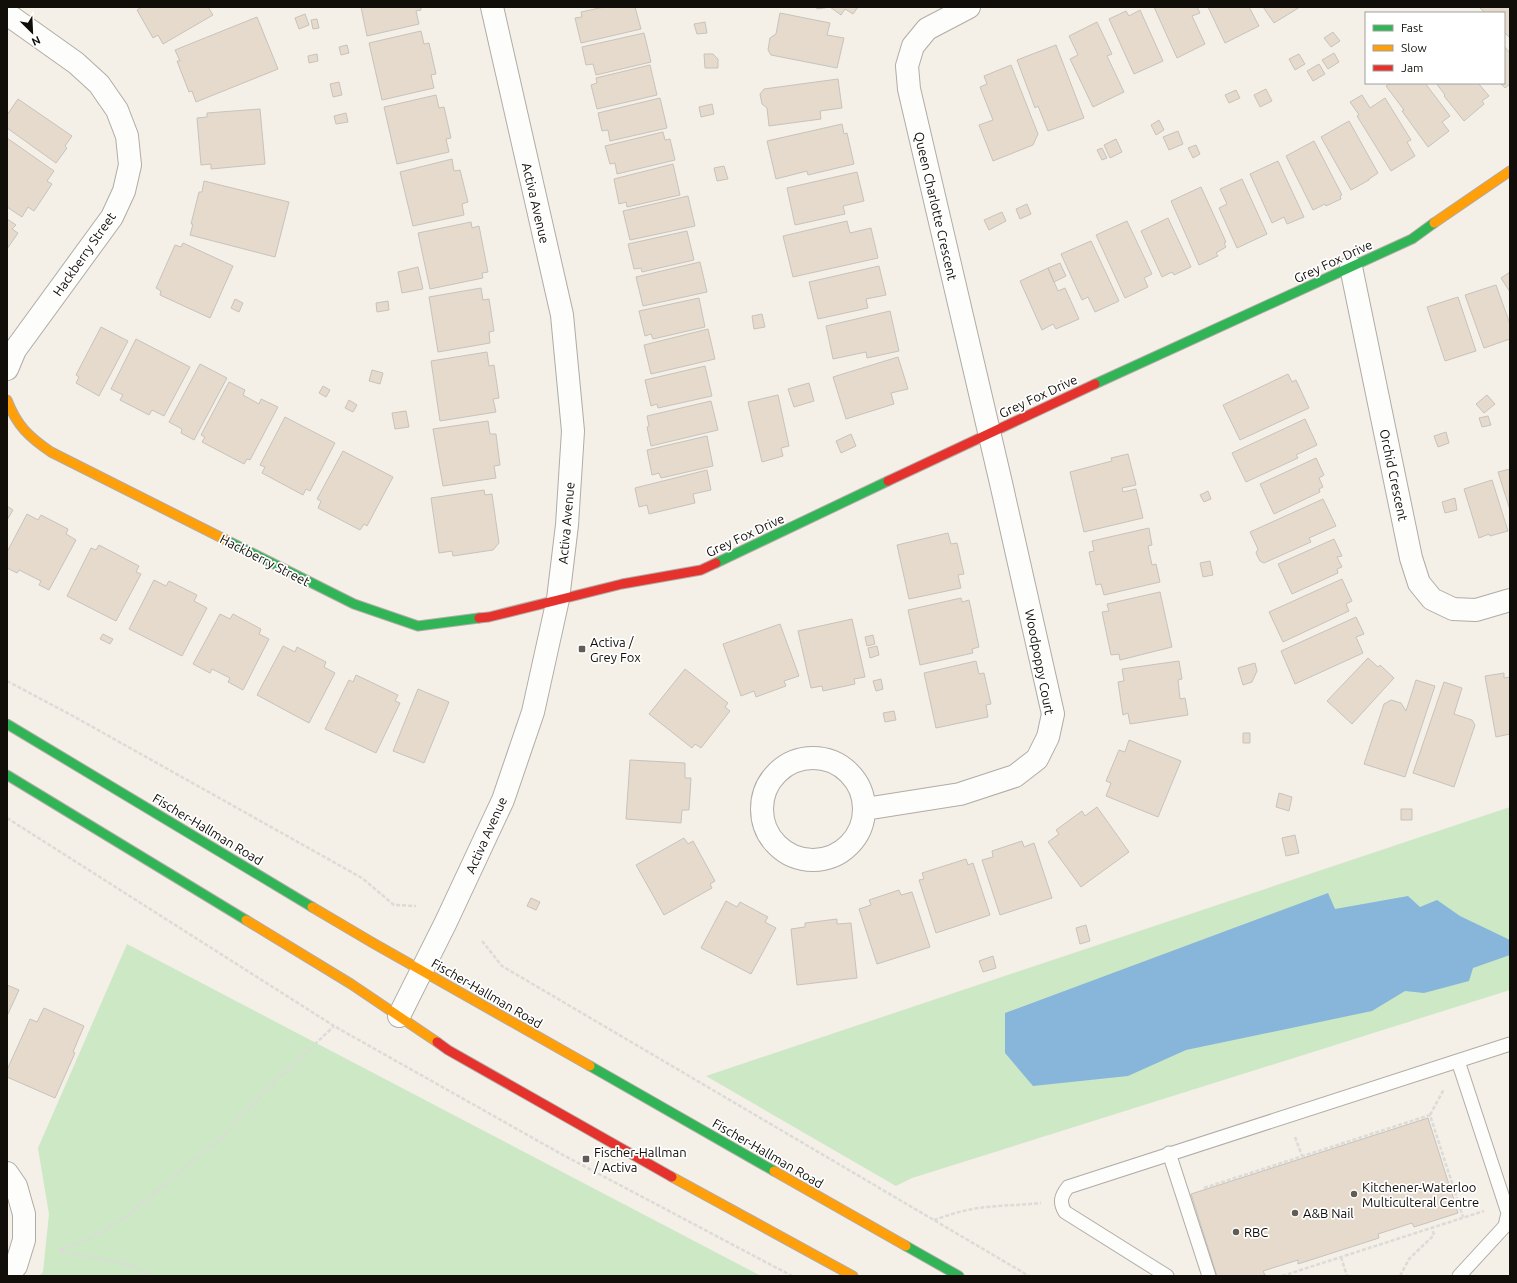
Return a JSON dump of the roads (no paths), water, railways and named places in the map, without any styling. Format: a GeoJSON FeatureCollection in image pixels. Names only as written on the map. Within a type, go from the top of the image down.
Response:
{"type":"FeatureCollection","features":[{"type":"Feature","properties":{"kind":"main road","name":"Grey Fox Drive"},"geometry":{"type":"LineString","coordinates":[[558,598],[622,584],[701,570],[988,433],[1412,239],[1510,171]]}},
{"type":"Feature","properties":{"kind":"main road","name":"Hackberry Street"},"geometry":{"type":"LineString","coordinates":[[7,400],[12,414],[26,435],[56,454],[354,604],[418,626],[489,617],[558,598]]}},
{"type":"Feature","properties":{"kind":"main road","name":"Fischer-Hallman Road"},"geometry":{"type":"LineString","coordinates":[[7,724],[422,971],[959,1276]]}},
{"type":"Feature","properties":{"kind":"main road"},"geometry":{"type":"LineString","coordinates":[[7,775],[337,976],[462,1058],[742,1216],[852,1276]]}},
{"type":"Feature","properties":{"kind":"street","name":"Activa Avenue"},"geometry":{"type":"LineString","coordinates":[[399,1016],[446,922],[503,800],[533,712],[558,598],[567,525],[573,431],[562,315],[492,7]]}},
{"type":"Feature","properties":{"kind":"street","name":"Queen Charlotte Crescent"},"geometry":{"type":"LineString","coordinates":[[969,7],[927,29],[913,46],[907,66],[910,89],[988,433]]}},
{"type":"Feature","properties":{"kind":"street","name":"Hackberry Street"},"geometry":{"type":"LineString","coordinates":[[7,14],[76,63],[99,84],[118,110],[128,136],[130,165],[124,191],[112,217],[15,350],[7,369]]}},
{"type":"Feature","properties":{"kind":"street","name":"Orchid Crescent"},"geometry":{"type":"LineString","coordinates":[[1350,267],[1411,558],[1420,583],[1432,599],[1453,609],[1476,610],[1510,600]]}},
{"type":"Feature","properties":{"kind":"street","name":"Woodpoppy Court"},"geometry":{"type":"LineString","coordinates":[[865,809],[960,794],[1015,776],[1037,759],[1048,737],[1053,714],[1003,491],[988,433]]}},
{"type":"Feature","properties":{"kind":"street"},"geometry":{"type":"LineString","coordinates":[[814,758],[834,762],[849,772],[862,791],[865,809],[863,822],[856,838],[843,851],[822,860],[804,860],[788,854],[774,843],[765,826],[762,808],[766,789],[776,774],[796,760],[814,758]]}},
{"type":"Feature","properties":{"kind":"street"},"geometry":{"type":"LineString","coordinates":[[7,1172],[16,1186],[24,1214],[24,1240],[16,1266],[8,1276]]}},
{"type":"Feature","properties":{"kind":"lane"},"geometry":{"type":"LineString","coordinates":[[1168,1276],[1065,1212],[1062,1207],[1062,1194],[1068,1187],[1510,1044]]}},
{"type":"Feature","properties":{"kind":"lane"},"geometry":{"type":"LineString","coordinates":[[1458,1060],[1508,1213],[1507,1228],[1459,1276]]}},
{"type":"Feature","properties":{"kind":"lane"},"geometry":{"type":"LineString","coordinates":[[1170,1153],[1209,1276]]}},
{"type":"Feature","properties":{"kind":"water"},"geometry":{"type":"Polygon","coordinates":[[[1328,893],[1335,909],[1408,896],[1420,907],[1437,900],[1460,916],[1510,940],[1510,955],[1473,968],[1469,981],[1424,993],[1405,991],[1372,1011],[1186,1050],[1128,1076],[1033,1086],[1005,1053],[1005,1013],[1328,893]]]}},
{"type":"Feature","properties":{"kind":"place","name":"Activa / Grey Fox"},"geometry":{"type":"Point","coordinates":[582,649]}},
{"type":"Feature","properties":{"kind":"place","name":"Fischer-Hallman / Activa"},"geometry":{"type":"Point","coordinates":[586,1159]}},
{"type":"Feature","properties":{"kind":"place","name":"Kitchener-Waterloo Multiculteral Centre"},"geometry":{"type":"Point","coordinates":[1354,1194]}},
{"type":"Feature","properties":{"kind":"place","name":"A&B Nail"},"geometry":{"type":"Point","coordinates":[1295,1213]}},
{"type":"Feature","properties":{"kind":"place","name":"RBC"},"geometry":{"type":"Point","coordinates":[1236,1232]}}]}
